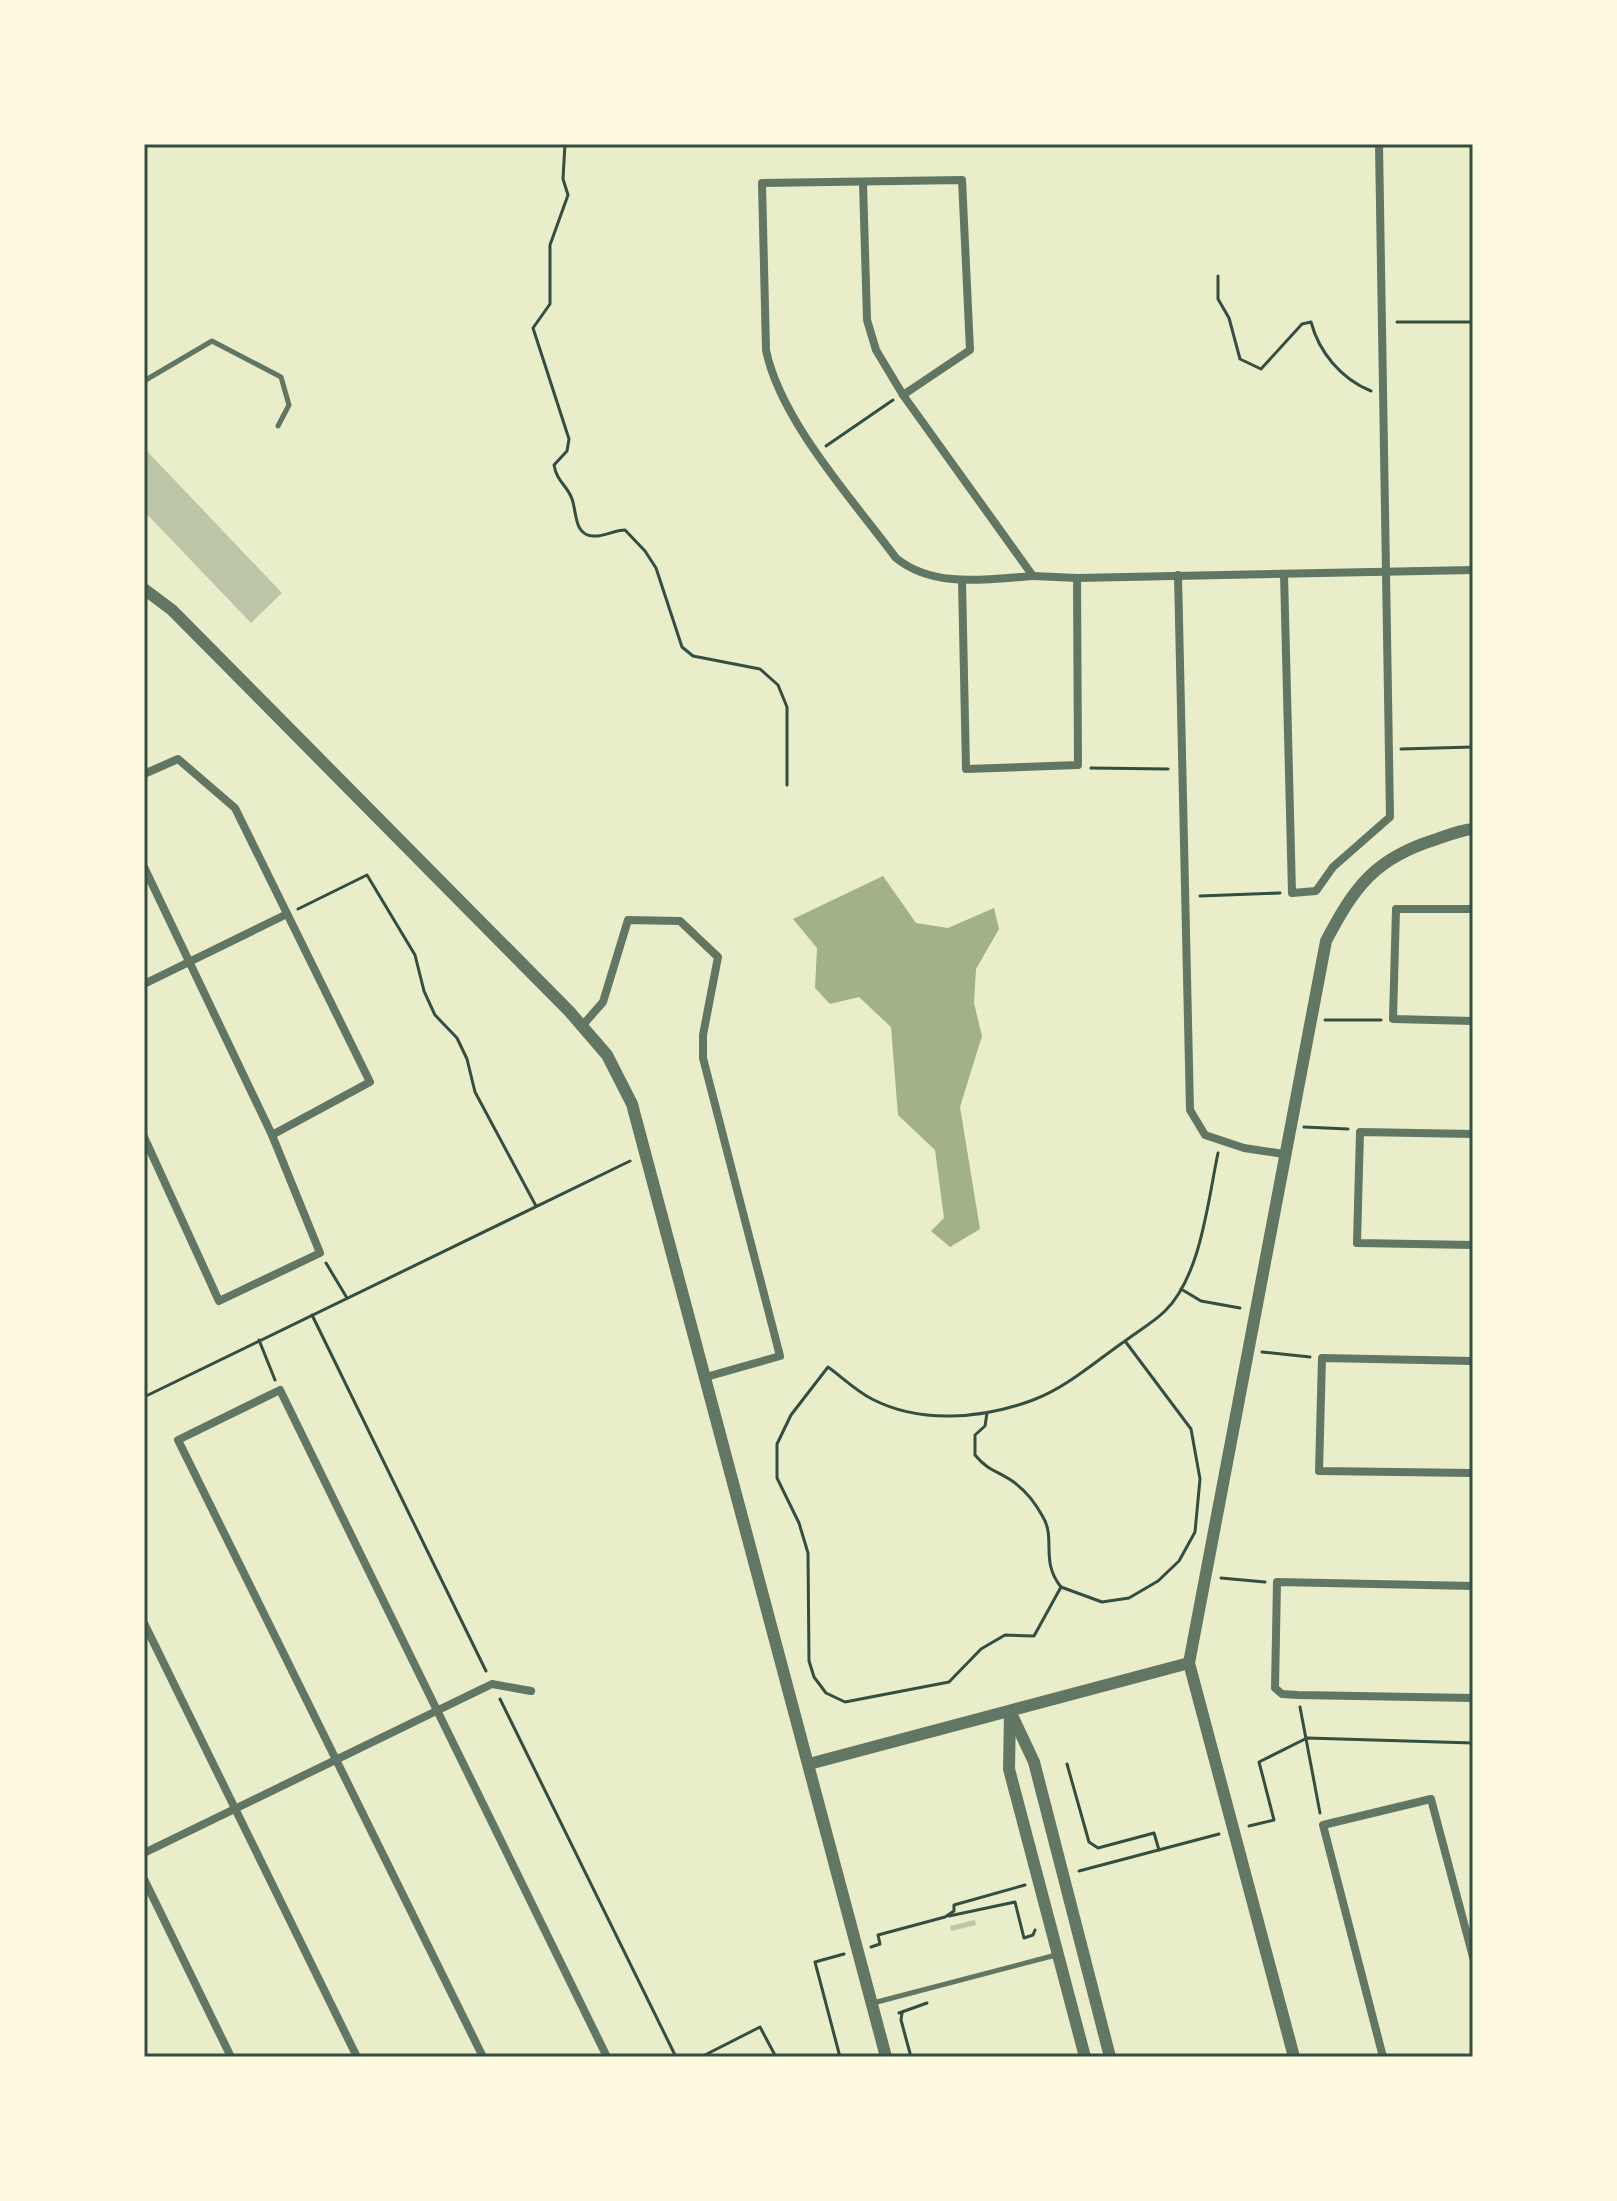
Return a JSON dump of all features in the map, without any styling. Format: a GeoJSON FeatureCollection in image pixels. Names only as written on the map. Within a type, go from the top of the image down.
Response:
{"type":"FeatureCollection","features":[{"type":"Feature","properties":{"kind":"street"},"geometry":{"type":"LineString","coordinates":[[1284,574],[1292,893],[1316,891],[1333,867],[1390,817],[1379,144]]}},
{"type":"Feature","properties":{"kind":"street"},"geometry":{"type":"LineString","coordinates":[[903,395],[970,350],[962,180],[762,183],[766,350],[770,372],[817,452],[896,558],[910,570],[962,581],[1033,576],[1077,578],[1473,570]]}},
{"type":"Feature","properties":{"kind":"street"},"geometry":{"type":"LineString","coordinates":[[863,183],[867,320],[876,350],[903,395],[1033,576]]}},
{"type":"Feature","properties":{"kind":"street"},"geometry":{"type":"LineString","coordinates":[[1178,575],[1190,1110],[1205,1135],[1221,1142],[1284,1154]]}},
{"type":"Feature","properties":{"kind":"street"},"geometry":{"type":"LineString","coordinates":[[962,581],[966,769],[1078,765],[1077,578]]}},
{"type":"Feature","properties":{"kind":"street"},"geometry":{"type":"LineString","coordinates":[[144,589],[172,610],[582,1026],[607,1055],[632,1104],[886,2057]]}},
{"type":"Feature","properties":{"kind":"street"},"geometry":{"type":"LineString","coordinates":[[144,774],[178,759],[235,808],[370,1082],[272,1135]]}},
{"type":"Feature","properties":{"kind":"street"},"geometry":{"type":"LineString","coordinates":[[1294,2057],[1189,1663],[1326,941],[1347,900],[1376,869],[1412,847],[1473,829]]}},
{"type":"Feature","properties":{"kind":"street"},"geometry":{"type":"LineString","coordinates":[[144,867],[272,1135],[320,1253],[219,1301],[144,1137]]}},
{"type":"Feature","properties":{"kind":"street"},"geometry":{"type":"LineString","coordinates":[[1473,909],[1396,909],[1393,1019],[1473,1021]]}},
{"type":"Feature","properties":{"kind":"street"},"geometry":{"type":"LineString","coordinates":[[144,984],[287,914]]}},
{"type":"Feature","properties":{"kind":"street"},"geometry":{"type":"LineString","coordinates":[[582,1026],[603,1002],[628,920],[680,921],[718,957],[703,1035],[706,1078],[780,1356],[706,1377]]}},
{"type":"Feature","properties":{"kind":"street"},"geometry":{"type":"LineString","coordinates":[[1473,1134],[1360,1132],[1357,1243],[1473,1245]]}},
{"type":"Feature","properties":{"kind":"street"},"geometry":{"type":"LineString","coordinates":[[1473,1361],[1322,1358],[1319,1471],[1473,1473]]}},
{"type":"Feature","properties":{"kind":"street"},"geometry":{"type":"LineString","coordinates":[[483,2057],[178,1440],[280,1390],[607,2057]]}},
{"type":"Feature","properties":{"kind":"street"},"geometry":{"type":"LineString","coordinates":[[1473,1586],[1277,1582],[1275,1688],[1282,1694],[1298,1695],[1473,1698]]}},
{"type":"Feature","properties":{"kind":"street"},"geometry":{"type":"LineString","coordinates":[[144,1623],[357,2057]]}},
{"type":"Feature","properties":{"kind":"street"},"geometry":{"type":"LineString","coordinates":[[809,1764],[1189,1663]]}},
{"type":"Feature","properties":{"kind":"street"},"geometry":{"type":"LineString","coordinates":[[144,1853],[492,1684],[531,1691]]}},
{"type":"Feature","properties":{"kind":"street"},"geometry":{"type":"LineString","coordinates":[[1010,1711],[1009,1769],[1085,2057]]}},
{"type":"Feature","properties":{"kind":"street"},"geometry":{"type":"LineString","coordinates":[[1010,1711],[1034,1762],[1110,2057]]}},
{"type":"Feature","properties":{"kind":"street"},"geometry":{"type":"LineString","coordinates":[[1383,2057],[1323,1825],[1431,1799],[1473,1957]]}},
{"type":"Feature","properties":{"kind":"street"},"geometry":{"type":"LineString","coordinates":[[144,1879],[231,2057]]}},
{"type":"Feature","properties":{"kind":"lane"},"geometry":{"type":"LineString","coordinates":[[144,381],[212,341],[281,377],[289,405],[278,426]]}},
{"type":"Feature","properties":{"kind":"lane"},"geometry":{"type":"LineString","coordinates":[[872,2003],[1058,1954]]}},
{"type":"Feature","properties":{"kind":"path"},"geometry":{"type":"LineString","coordinates":[[565,144],[563,179],[568,195],[550,245],[550,304],[533,328],[569,439],[567,451],[554,465],[556,477],[571,496],[578,527],[584,533],[595,537],[625,530],[645,551],[656,568],[682,647],[693,656],[760,669],[778,685],[787,707],[787,785]]}},
{"type":"Feature","properties":{"kind":"path"},"geometry":{"type":"LineString","coordinates":[[1218,276],[1218,299],[1229,318],[1240,359],[1261,369],[1302,324],[1311,322],[1317,344],[1350,381],[1369,390],[1382,391]]}},
{"type":"Feature","properties":{"kind":"path"},"geometry":{"type":"LineString","coordinates":[[1382,322],[1473,322]]}},
{"type":"Feature","properties":{"kind":"path"},"geometry":{"type":"LineString","coordinates":[[817,452],[903,395]]}},
{"type":"Feature","properties":{"kind":"path"},"geometry":{"type":"LineString","coordinates":[[1390,750],[1473,747]]}},
{"type":"Feature","properties":{"kind":"path"},"geometry":{"type":"LineString","coordinates":[[1078,765],[1083,768],[1184,769]]}},
{"type":"Feature","properties":{"kind":"path"},"geometry":{"type":"LineString","coordinates":[[287,914],[367,875],[415,955],[424,991],[435,1015],[457,1038],[467,1059],[475,1092],[536,1206]]}},
{"type":"Feature","properties":{"kind":"path"},"geometry":{"type":"LineString","coordinates":[[1184,897],[1292,893]]}},
{"type":"Feature","properties":{"kind":"path"},"geometry":{"type":"LineString","coordinates":[[1311,1020],[1393,1019]]}},
{"type":"Feature","properties":{"kind":"path"},"geometry":{"type":"LineString","coordinates":[[1290,1127],[1345,1128],[1360,1132]]}},
{"type":"Feature","properties":{"kind":"path"},"geometry":{"type":"LineString","coordinates":[[1061,1587],[1034,1636],[1005,1635],[981,1649],[949,1682],[845,1702],[826,1693],[814,1677],[809,1661],[808,1553],[799,1523],[777,1478],[777,1444],[791,1415],[828,1367],[870,1398],[909,1414],[987,1413],[1034,1400],[1076,1375],[1166,1311],[1181,1289],[1197,1250],[1221,1142]]}},
{"type":"Feature","properties":{"kind":"path"},"geometry":{"type":"LineString","coordinates":[[145,1395],[647,1153]]}},
{"type":"Feature","properties":{"kind":"path"},"geometry":{"type":"LineString","coordinates":[[320,1253],[347,1298]]}},
{"type":"Feature","properties":{"kind":"path"},"geometry":{"type":"LineString","coordinates":[[1181,1289],[1201,1301],[1255,1311]]}},
{"type":"Feature","properties":{"kind":"path"},"geometry":{"type":"LineString","coordinates":[[259,1340],[280,1390]]}},
{"type":"Feature","properties":{"kind":"path"},"geometry":{"type":"LineString","coordinates":[[987,1413],[985,1426],[975,1435],[975,1455],[986,1468],[1013,1481],[1029,1495],[1045,1520],[1051,1574],[1061,1587],[1102,1602],[1129,1598],[1158,1581],[1179,1561],[1195,1532],[1200,1479],[1191,1429],[1125,1341]]}},
{"type":"Feature","properties":{"kind":"path"},"geometry":{"type":"LineString","coordinates":[[1248,1351],[1322,1358]]}},
{"type":"Feature","properties":{"kind":"path"},"geometry":{"type":"LineString","coordinates":[[1206,1577],[1277,1582]]}},
{"type":"Feature","properties":{"kind":"path"},"geometry":{"type":"LineString","coordinates":[[1298,1695],[1323,1825]]}},
{"type":"Feature","properties":{"kind":"path"},"geometry":{"type":"LineString","coordinates":[[1274,1820],[1259,1762],[1307,1738],[1473,1743]]}},
{"type":"Feature","properties":{"kind":"path"},"geometry":{"type":"LineString","coordinates":[[1067,1764],[1089,1842],[1098,1848],[1154,1833],[1159,1850]]}},
{"type":"Feature","properties":{"kind":"path"},"geometry":{"type":"LineString","coordinates":[[945,1917],[1015,1902],[1024,1938]]}},
{"type":"Feature","properties":{"kind":"path"},"geometry":{"type":"LineString","coordinates":[[815,1962],[840,2057]]}},
{"type":"Feature","properties":{"kind":"path"},"geometry":{"type":"LineString","coordinates":[[902,2013],[911,2057]]}},
{"type":"Feature","properties":{"kind":"path"},"geometry":{"type":"LineString","coordinates":[[701,2057],[760,2027],[776,2057]]}},
{"type":"Feature","properties":{"kind":"shaded area"},"geometry":{"type":"Polygon","coordinates":[[[883,876],[916,923],[948,928],[994,908],[999,929],[976,969],[974,1003],[982,1036],[960,1107],[980,1229],[950,1247],[931,1231],[944,1218],[935,1150],[898,1115],[891,1027],[859,997],[830,1004],[815,988],[817,948],[793,919],[883,876]]]}},
{"type":"Feature","properties":{"kind":"building"},"geometry":{"type":"Polygon","coordinates":[[[144,448],[282,593],[251,623],[144,511],[144,448]]]}},
{"type":"Feature","properties":{"kind":"building"},"geometry":{"type":"Polygon","coordinates":[[[975,1920],[976,1925],[951,1931],[950,1926],[975,1920]]]}}]}
